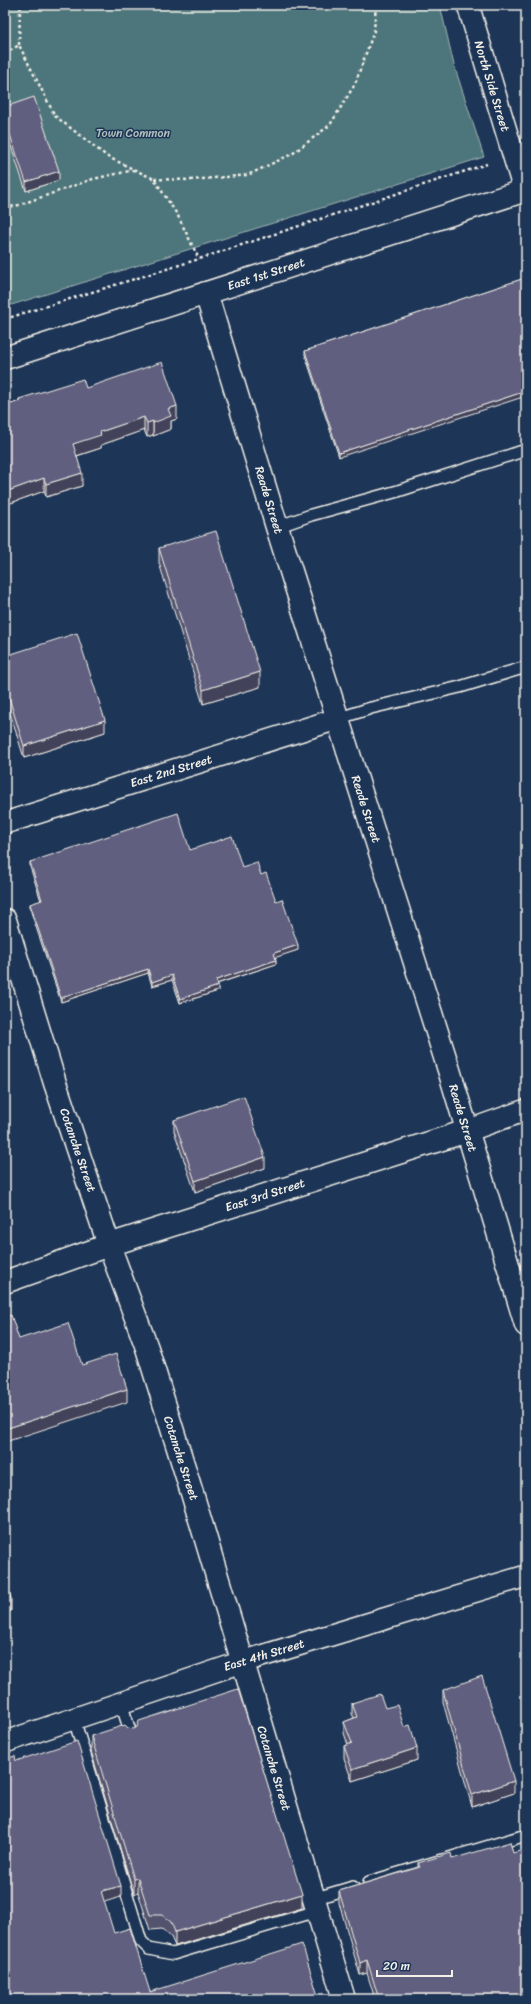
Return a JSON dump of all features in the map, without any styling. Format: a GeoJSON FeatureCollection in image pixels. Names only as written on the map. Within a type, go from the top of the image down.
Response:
{"type":"FeatureCollection","features":[{"type":"Feature","properties":{"kind":"street","name":"North Side Street"},"geometry":{"type":"LineString","coordinates":[[468,5],[525,190]]}},
{"type":"Feature","properties":{"kind":"street","name":"East 1st Street"},"geometry":{"type":"LineString","coordinates":[[5,358],[525,190]]}},
{"type":"Feature","properties":{"kind":"street","name":"Reade Street"},"geometry":{"type":"LineString","coordinates":[[206,293],[277,527],[467,1131],[526,1324]]}},
{"type":"Feature","properties":{"kind":"street","name":"East 2nd Street"},"geometry":{"type":"LineString","coordinates":[[5,823],[337,719]]}},
{"type":"Feature","properties":{"kind":"street","name":"Cotanche Street"},"geometry":{"type":"LineString","coordinates":[[5,920],[55,1083],[109,1245],[147,1348],[242,1662],[298,1872],[315,1905],[344,1999]]}},
{"type":"Feature","properties":{"kind":"street","name":"East 3rd Street"},"geometry":{"type":"LineString","coordinates":[[5,1282],[109,1245],[467,1131],[526,1110]]}},
{"type":"Feature","properties":{"kind":"street","name":"East 4th Street"},"geometry":{"type":"LineString","coordinates":[[5,1742],[242,1662],[526,1576]]}},
{"type":"Feature","properties":{"kind":"lane"},"geometry":{"type":"LineString","coordinates":[[277,527],[311,515],[398,491],[526,450]]}},
{"type":"Feature","properties":{"kind":"lane"},"geometry":{"type":"LineString","coordinates":[[337,719],[371,708],[460,687],[526,667]]}},
{"type":"Feature","properties":{"kind":"lane"},"geometry":{"type":"LineString","coordinates":[[121,1703],[132,1737]]}},
{"type":"Feature","properties":{"kind":"lane"},"geometry":{"type":"LineString","coordinates":[[74,1719],[140,1941],[148,1949],[173,1954],[526,1835]]}},
{"type":"Feature","properties":{"kind":"path"},"geometry":{"type":"LineString","coordinates":[[22,5],[20,9],[19,45],[55,116],[108,157],[134,170],[154,179],[191,180],[248,176],[292,154],[330,125],[355,84],[374,31],[376,5]]}},
{"type":"Feature","properties":{"kind":"path"},"geometry":{"type":"LineString","coordinates":[[5,54],[19,45]]}},
{"type":"Feature","properties":{"kind":"path"},"geometry":{"type":"LineString","coordinates":[[5,319],[199,259],[487,164]]}},
{"type":"Feature","properties":{"kind":"path"},"geometry":{"type":"LineString","coordinates":[[5,208],[19,206],[93,179],[134,170]]}},
{"type":"Feature","properties":{"kind":"path"},"geometry":{"type":"LineString","coordinates":[[154,179],[178,216],[199,259]]}},
{"type":"Feature","properties":{"kind":"green space","name":"Town Common"},"geometry":{"type":"Polygon","coordinates":[[[5,5],[440,5],[454,65],[484,157],[5,307],[5,5]]]}},
{"type":"Feature","properties":{"kind":"building"},"geometry":{"type":"Polygon","coordinates":[[[34,97],[59,171],[26,182],[5,120],[5,107],[34,97]]]}},
{"type":"Feature","properties":{"kind":"building"},"geometry":{"type":"Polygon","coordinates":[[[525,278],[526,391],[339,453],[305,351],[525,278]]]}},
{"type":"Feature","properties":{"kind":"building"},"geometry":{"type":"Polygon","coordinates":[[[162,362],[177,406],[168,409],[171,416],[153,423],[153,421],[147,423],[144,417],[100,432],[101,435],[73,444],[82,473],[46,484],[44,478],[5,492],[5,406],[20,401],[19,399],[83,379],[86,388],[162,362]]]}},
{"type":"Feature","properties":{"kind":"building"},"geometry":{"type":"Polygon","coordinates":[[[216,531],[260,672],[203,690],[159,548],[216,531]]]}},
{"type":"Feature","properties":{"kind":"building"},"geometry":{"type":"Polygon","coordinates":[[[77,633],[105,720],[24,746],[5,685],[5,656],[77,633]]]}},
{"type":"Feature","properties":{"kind":"building"},"geometry":{"type":"Polygon","coordinates":[[[178,813],[190,850],[232,836],[242,867],[257,862],[261,875],[266,873],[276,901],[282,899],[298,945],[274,953],[276,960],[216,980],[218,986],[180,999],[172,975],[152,982],[148,969],[61,998],[30,904],[42,900],[30,862],[178,813]]]}},
{"type":"Feature","properties":{"kind":"building"},"geometry":{"type":"Polygon","coordinates":[[[244,1096],[265,1157],[195,1181],[174,1120],[244,1096]]]}},
{"type":"Feature","properties":{"kind":"building"},"geometry":{"type":"Polygon","coordinates":[[[11,1315],[19,1339],[68,1323],[82,1365],[116,1354],[127,1389],[5,1429],[5,1317],[11,1315]]]}},
{"type":"Feature","properties":{"kind":"building"},"geometry":{"type":"Polygon","coordinates":[[[5,1578],[11,1598],[5,1600],[5,1578]]]}},
{"type":"Feature","properties":{"kind":"building"},"geometry":{"type":"Polygon","coordinates":[[[482,1676],[514,1781],[472,1795],[443,1690],[482,1676]]]}},
{"type":"Feature","properties":{"kind":"building"},"geometry":{"type":"Polygon","coordinates":[[[238,1689],[302,1894],[175,1932],[171,1922],[162,1915],[150,1915],[138,1878],[134,1879],[91,1736],[125,1725],[128,1728],[134,1729],[137,1727],[139,1721],[238,1689]]]}},
{"type":"Feature","properties":{"kind":"building"},"geometry":{"type":"Polygon","coordinates":[[[380,1694],[385,1708],[397,1705],[404,1727],[410,1725],[417,1748],[352,1769],[344,1746],[352,1743],[344,1722],[357,1717],[352,1703],[380,1694]]]}},
{"type":"Feature","properties":{"kind":"building"},"geometry":{"type":"Polygon","coordinates":[[[77,1741],[121,1886],[101,1891],[114,1933],[130,1928],[150,1992],[302,1944],[319,1999],[6,1999],[5,1759],[15,1756],[16,1761],[77,1741]]]}},
{"type":"Feature","properties":{"kind":"building"},"geometry":{"type":"Polygon","coordinates":[[[510,1842],[513,1853],[526,1849],[526,1996],[516,1999],[379,1999],[367,1960],[360,1963],[339,1891],[420,1867],[418,1863],[451,1853],[452,1859],[510,1842]]]}}]}
